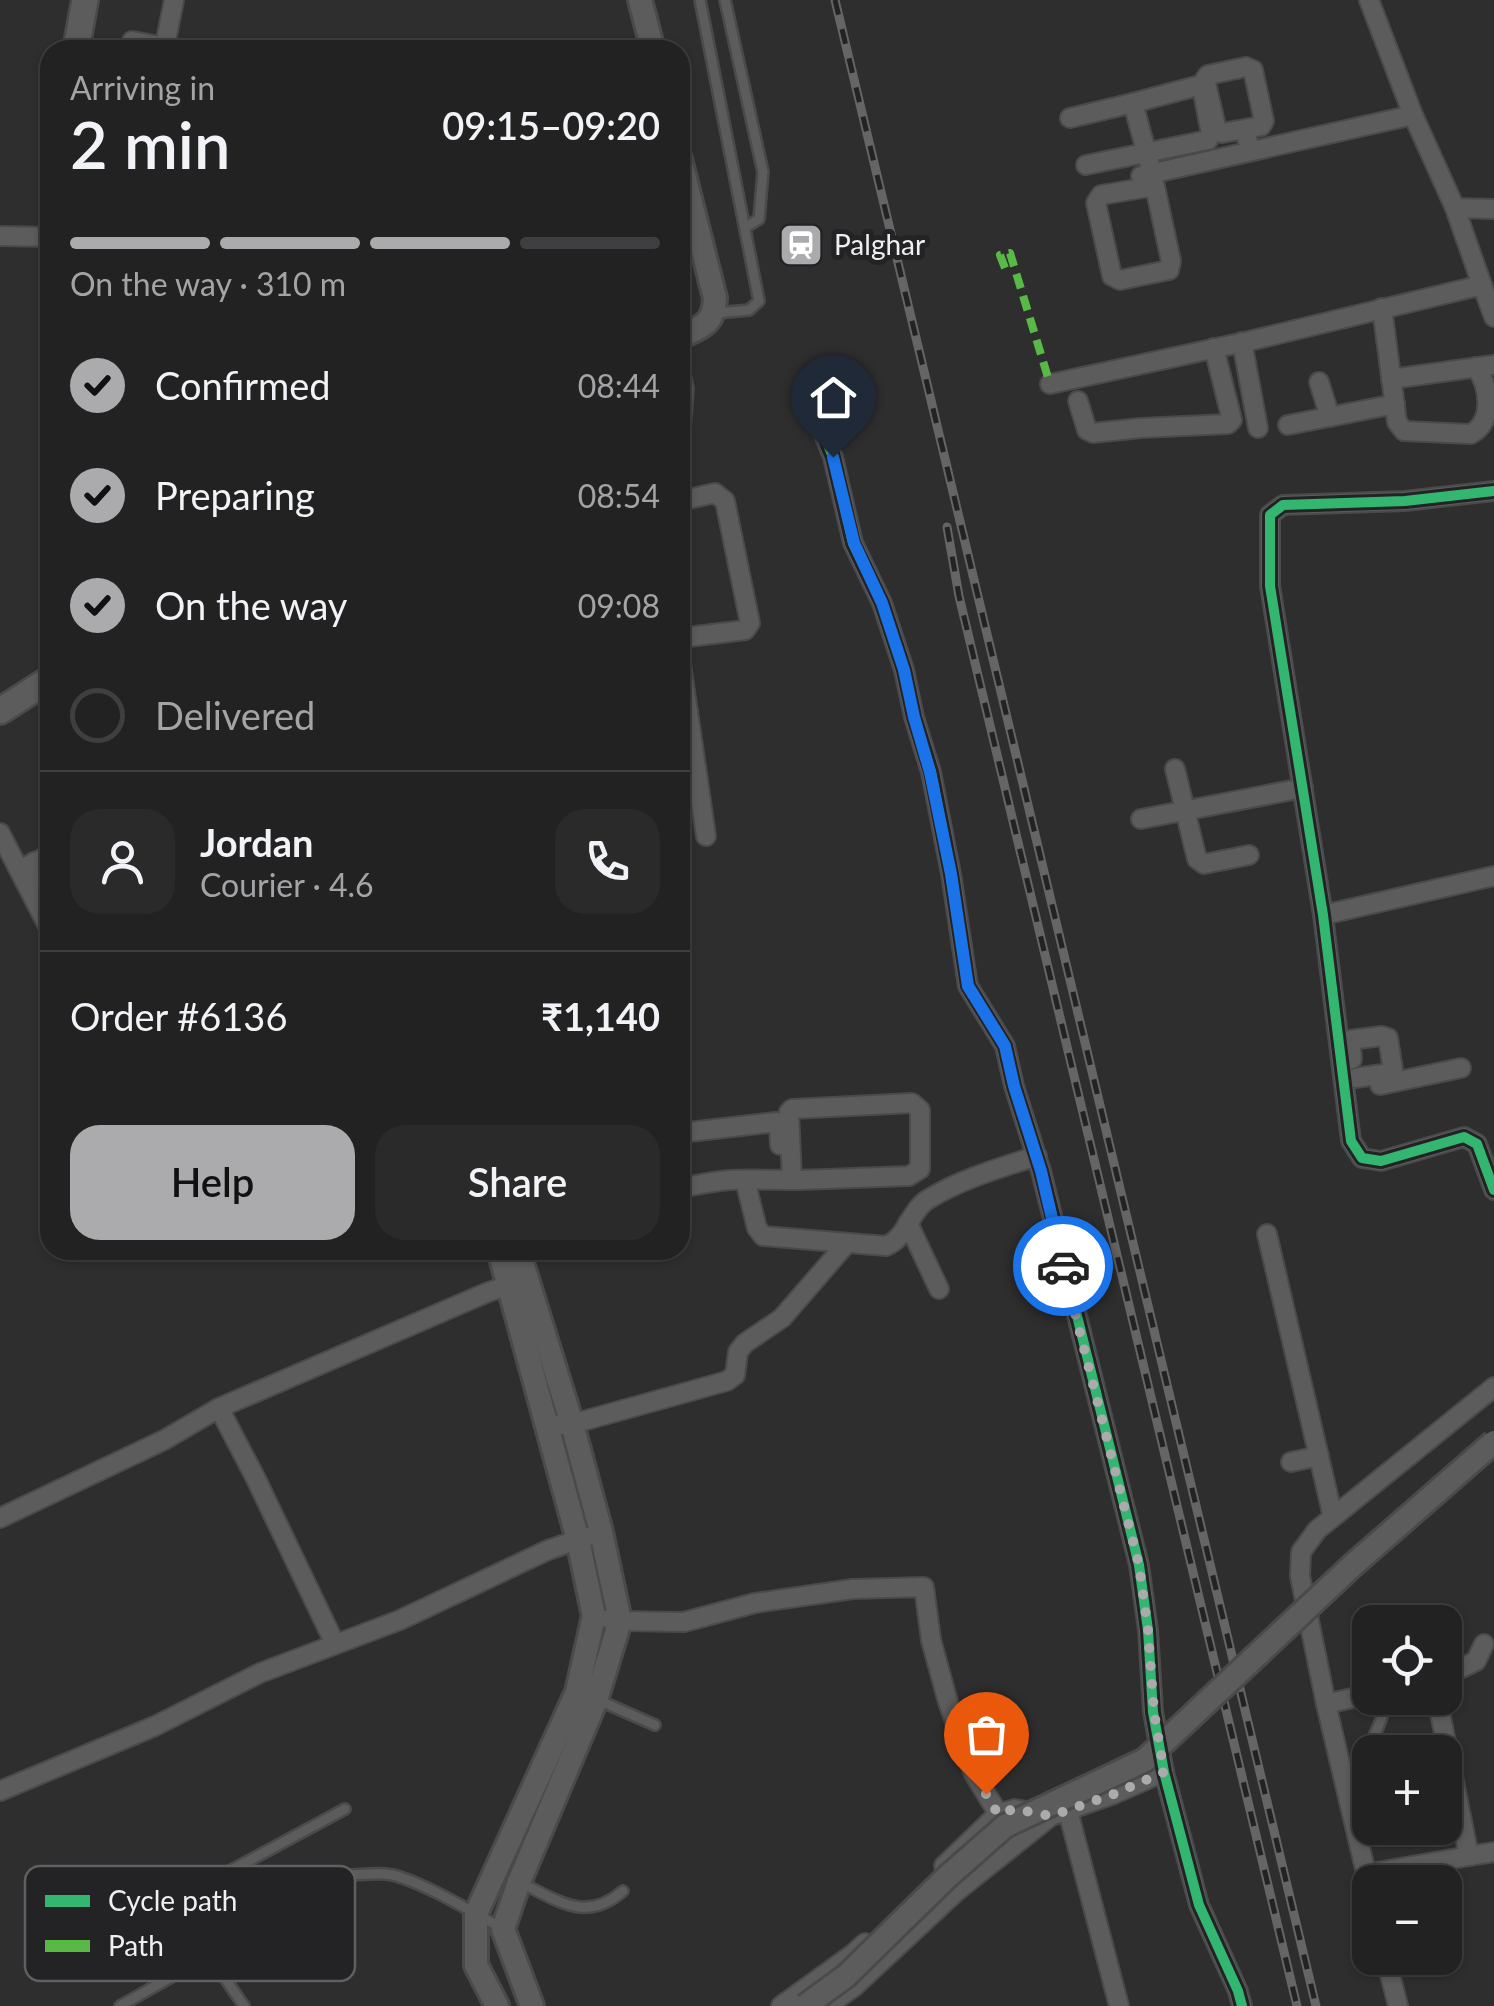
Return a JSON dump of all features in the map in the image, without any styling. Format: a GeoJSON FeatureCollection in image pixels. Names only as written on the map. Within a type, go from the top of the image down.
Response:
{"type":"FeatureCollection","features":[{"type":"Feature","properties":{"kind":"main road"},"geometry":{"type":"LineString","coordinates":[[78,40],[85,0]]}},
{"type":"Feature","properties":{"kind":"main road"},"geometry":{"type":"LineString","coordinates":[[0,711],[40,685]]}},
{"type":"Feature","properties":{"kind":"street"},"geometry":{"type":"LineString","coordinates":[[166,40],[174,0]]}},
{"type":"Feature","properties":{"kind":"street"},"geometry":{"type":"LineString","coordinates":[[640,0],[650,40]]}},
{"type":"Feature","properties":{"kind":"street"},"geometry":{"type":"LineString","coordinates":[[1369,0],[1494,316]]}},
{"type":"Feature","properties":{"kind":"street"},"geometry":{"type":"LineString","coordinates":[[1070,118],[1197,86],[1202,92],[1211,134],[1208,140],[1086,165]]}},
{"type":"Feature","properties":{"kind":"street"},"geometry":{"type":"LineString","coordinates":[[1133,102],[1153,180],[1171,261],[1169,270],[1120,280],[1112,276],[1096,203],[1100,196],[1153,180],[1250,151],[1412,115]]}},
{"type":"Feature","properties":{"kind":"street"},"geometry":{"type":"LineString","coordinates":[[1245,129],[1250,151]]}},
{"type":"Feature","properties":{"kind":"street"},"geometry":{"type":"LineString","coordinates":[[1087,188],[1153,180]]}},
{"type":"Feature","properties":{"kind":"street"},"geometry":{"type":"LineString","coordinates":[[690,198],[716,298],[708,323],[690,332]]}},
{"type":"Feature","properties":{"kind":"street"},"geometry":{"type":"LineString","coordinates":[[1454,208],[1494,209]]}},
{"type":"Feature","properties":{"kind":"street"},"geometry":{"type":"LineString","coordinates":[[0,239],[40,240]]}},
{"type":"Feature","properties":{"kind":"street"},"geometry":{"type":"LineString","coordinates":[[1050,384],[1482,285]]}},
{"type":"Feature","properties":{"kind":"street"},"geometry":{"type":"LineString","coordinates":[[1382,308],[1391,380],[1397,422],[1404,431],[1471,434],[1486,422],[1485,366],[1391,380]]}},
{"type":"Feature","properties":{"kind":"street"},"geometry":{"type":"LineString","coordinates":[[1242,342],[1258,428]]}},
{"type":"Feature","properties":{"kind":"street"},"geometry":{"type":"LineString","coordinates":[[1078,401],[1087,430],[1093,433],[1228,424],[1232,420],[1214,348]]}},
{"type":"Feature","properties":{"kind":"street"},"geometry":{"type":"LineString","coordinates":[[1319,382],[1330,416]]}},
{"type":"Feature","properties":{"kind":"street"},"geometry":{"type":"LineString","coordinates":[[806,388],[833,457],[854,543],[882,603],[904,670],[941,824],[968,986],[1005,1046],[1037,1156],[1139,1565],[1164,1772],[1199,1905],[1242,2006]]}},
{"type":"Feature","properties":{"kind":"street"},"geometry":{"type":"LineString","coordinates":[[1288,425],[1395,404]]}},
{"type":"Feature","properties":{"kind":"street"},"geometry":{"type":"LineString","coordinates":[[1494,491],[1405,500],[1282,505],[1270,515],[1270,586],[1352,1087],[1351,1141],[1362,1158],[1381,1161],[1464,1137],[1477,1144],[1494,1190]]}},
{"type":"Feature","properties":{"kind":"street"},"geometry":{"type":"LineString","coordinates":[[690,499],[715,493],[726,501],[750,623],[745,630],[690,637]]}},
{"type":"Feature","properties":{"kind":"street"},"geometry":{"type":"LineString","coordinates":[[1175,769],[1197,859],[1204,864],[1249,855]]}},
{"type":"Feature","properties":{"kind":"street"},"geometry":{"type":"LineString","coordinates":[[690,788],[706,836]]}},
{"type":"Feature","properties":{"kind":"street"},"geometry":{"type":"LineString","coordinates":[[1141,818],[1303,788]]}},
{"type":"Feature","properties":{"kind":"street"},"geometry":{"type":"LineString","coordinates":[[0,833],[34,862],[40,888]]}},
{"type":"Feature","properties":{"kind":"street"},"geometry":{"type":"LineString","coordinates":[[1323,915],[1494,876]]}},
{"type":"Feature","properties":{"kind":"street"},"geometry":{"type":"LineString","coordinates":[[1344,1041],[1388,1038],[1393,1070],[1352,1087]]}},
{"type":"Feature","properties":{"kind":"street"},"geometry":{"type":"LineString","coordinates":[[1352,1087],[1462,1068]]}},
{"type":"Feature","properties":{"kind":"street"},"geometry":{"type":"LineString","coordinates":[[690,1186],[727,1180],[786,1180],[909,1176],[920,1169],[920,1110],[912,1103],[792,1109],[786,1180]]}},
{"type":"Feature","properties":{"kind":"street"},"geometry":{"type":"LineString","coordinates":[[690,1132],[776,1122],[786,1180]]}},
{"type":"Feature","properties":{"kind":"street"},"geometry":{"type":"LineString","coordinates":[[745,1180],[757,1228],[763,1236],[886,1246],[894,1243],[923,1203],[976,1176],[1037,1156]]}},
{"type":"Feature","properties":{"kind":"street"},"geometry":{"type":"LineString","coordinates":[[908,1223],[938,1290]]}},
{"type":"Feature","properties":{"kind":"street"},"geometry":{"type":"LineString","coordinates":[[1267,1234],[1333,1517]]}},
{"type":"Feature","properties":{"kind":"street"},"geometry":{"type":"LineString","coordinates":[[546,1426],[572,1424],[727,1381],[735,1376],[738,1352],[745,1343],[782,1318],[846,1244]]}},
{"type":"Feature","properties":{"kind":"street"},"geometry":{"type":"LineString","coordinates":[[497,2006],[476,1965],[476,1914],[496,1868],[587,1696],[606,1673],[620,1621],[572,1424],[518,1282],[505,1260]]}},
{"type":"Feature","properties":{"kind":"street"},"geometry":{"type":"LineString","coordinates":[[518,1260],[518,1282],[546,1426],[578,1540],[594,1616],[587,1696],[504,1929],[532,2006]]}},
{"type":"Feature","properties":{"kind":"street"},"geometry":{"type":"LineString","coordinates":[[0,1518],[164,1440],[219,1408],[486,1292],[518,1282]]}},
{"type":"Feature","properties":{"kind":"street"},"geometry":{"type":"LineString","coordinates":[[1364,1865],[1300,1576],[1301,1552],[1317,1530],[1494,1388]]}},
{"type":"Feature","properties":{"kind":"street"},"geometry":{"type":"LineString","coordinates":[[219,1408],[335,1644]]}},
{"type":"Feature","properties":{"kind":"street"},"geometry":{"type":"LineString","coordinates":[[805,2006],[846,1976],[1005,1826],[1145,1760],[1353,1565],[1494,1442]]}},
{"type":"Feature","properties":{"kind":"street"},"geometry":{"type":"LineString","coordinates":[[1291,1462],[1319,1456]]}},
{"type":"Feature","properties":{"kind":"street"},"geometry":{"type":"LineString","coordinates":[[0,1791],[154,1726],[260,1673],[400,1620],[548,1550],[601,1532]]}},
{"type":"Feature","properties":{"kind":"street"},"geometry":{"type":"LineString","coordinates":[[594,1616],[620,1621],[684,1622],[756,1603],[852,1589],[924,1587],[930,1640],[948,1702],[974,1774],[1016,1843]]}},
{"type":"Feature","properties":{"kind":"street"},"geometry":{"type":"LineString","coordinates":[[1462,1667],[1476,1660],[1484,1644]]}},
{"type":"Feature","properties":{"kind":"street"},"geometry":{"type":"LineString","coordinates":[[1326,1704],[1352,1698]]}},
{"type":"Feature","properties":{"kind":"street"},"geometry":{"type":"LineString","coordinates":[[1440,1715],[1469,1856]]}},
{"type":"Feature","properties":{"kind":"street"},"geometry":{"type":"LineString","coordinates":[[827,2006],[855,1986],[957,1891],[1016,1843],[1060,1814],[1164,1772]]}},
{"type":"Feature","properties":{"kind":"street"},"geometry":{"type":"LineString","coordinates":[[781,2006],[854,1954],[998,1814],[1014,1809],[1060,1814]]}},
{"type":"Feature","properties":{"kind":"street"},"geometry":{"type":"LineString","coordinates":[[1060,1814],[1120,2006]]}},
{"type":"Feature","properties":{"kind":"street"},"geometry":{"type":"LineString","coordinates":[[1434,1865],[1494,1852]]}},
{"type":"Feature","properties":{"kind":"street"},"geometry":{"type":"LineString","coordinates":[[894,1916],[910,1934]]}},
{"type":"Feature","properties":{"kind":"street"},"geometry":{"type":"LineString","coordinates":[[1390,1975],[1398,2006]]}},
{"type":"Feature","properties":{"kind":"lane"},"geometry":{"type":"LineString","coordinates":[[700,0],[760,301],[749,310],[714,314]]}},
{"type":"Feature","properties":{"kind":"lane"},"geometry":{"type":"LineString","coordinates":[[725,0],[763,172],[759,218],[746,227]]}},
{"type":"Feature","properties":{"kind":"lane"},"geometry":{"type":"LineString","coordinates":[[587,1696],[655,1724]]}},
{"type":"Feature","properties":{"kind":"lane"},"geometry":{"type":"LineString","coordinates":[[1343,1776],[1361,1760],[1381,1715]]}},
{"type":"Feature","properties":{"kind":"lane"},"geometry":{"type":"LineString","coordinates":[[240,1866],[345,1809]]}},
{"type":"Feature","properties":{"kind":"lane"},"geometry":{"type":"LineString","coordinates":[[496,1868],[567,1905],[607,1905],[623,1891]]}},
{"type":"Feature","properties":{"kind":"lane"},"geometry":{"type":"LineString","coordinates":[[355,1874],[398,1876],[504,1929]]}},
{"type":"Feature","properties":{"kind":"lane"},"geometry":{"type":"LineString","coordinates":[[120,2006],[164,1981]]}},
{"type":"Feature","properties":{"kind":"lane"},"geometry":{"type":"LineString","coordinates":[[227,1981],[244,2006]]}},
{"type":"Feature","properties":{"kind":"railway"},"geometry":{"type":"LineString","coordinates":[[835,0],[1316,2006]]}},
{"type":"Feature","properties":{"kind":"railway"},"geometry":{"type":"LineString","coordinates":[[947,527],[959,596],[1297,2006]]}},
{"type":"Feature","properties":{"kind":"marked path"},"geometry":{"type":"LineString","coordinates":[[1005,268],[1000,255],[1010,253],[1050,384]]}},
{"type":"Feature","properties":{"kind":"cycle path"},"geometry":{"type":"LineString","coordinates":[[805,388],[833,457],[853,543],[882,603],[904,670],[931,772],[968,986],[1005,1046],[1041,1171],[1139,1565],[1153,1712],[1164,1772],[1199,1905],[1242,2006]]}},
{"type":"Feature","properties":{"kind":"cycle path"},"geometry":{"type":"LineString","coordinates":[[1494,491],[1405,501],[1283,505],[1270,515],[1270,586],[1323,915],[1351,1141],[1362,1158],[1381,1161],[1464,1137],[1477,1144],[1494,1190]]}},
{"type":"Feature","properties":{"kind":"way so far"},"geometry":{"type":"LineString","coordinates":[[986,1794],[998,1814],[1014,1809],[1051,1816],[1164,1772],[1139,1565],[1063,1266]]}},
{"type":"Feature","properties":{"kind":"place","name":"Palghar"},"geometry":{"type":"Point","coordinates":[801,245]}},
{"type":"Feature","properties":{"kind":"route"},"geometry":{"type":"LineString","coordinates":[[833,457],[854,543],[882,603],[904,670],[951,874],[968,986],[1005,1046],[1063,1266]]}}]}
